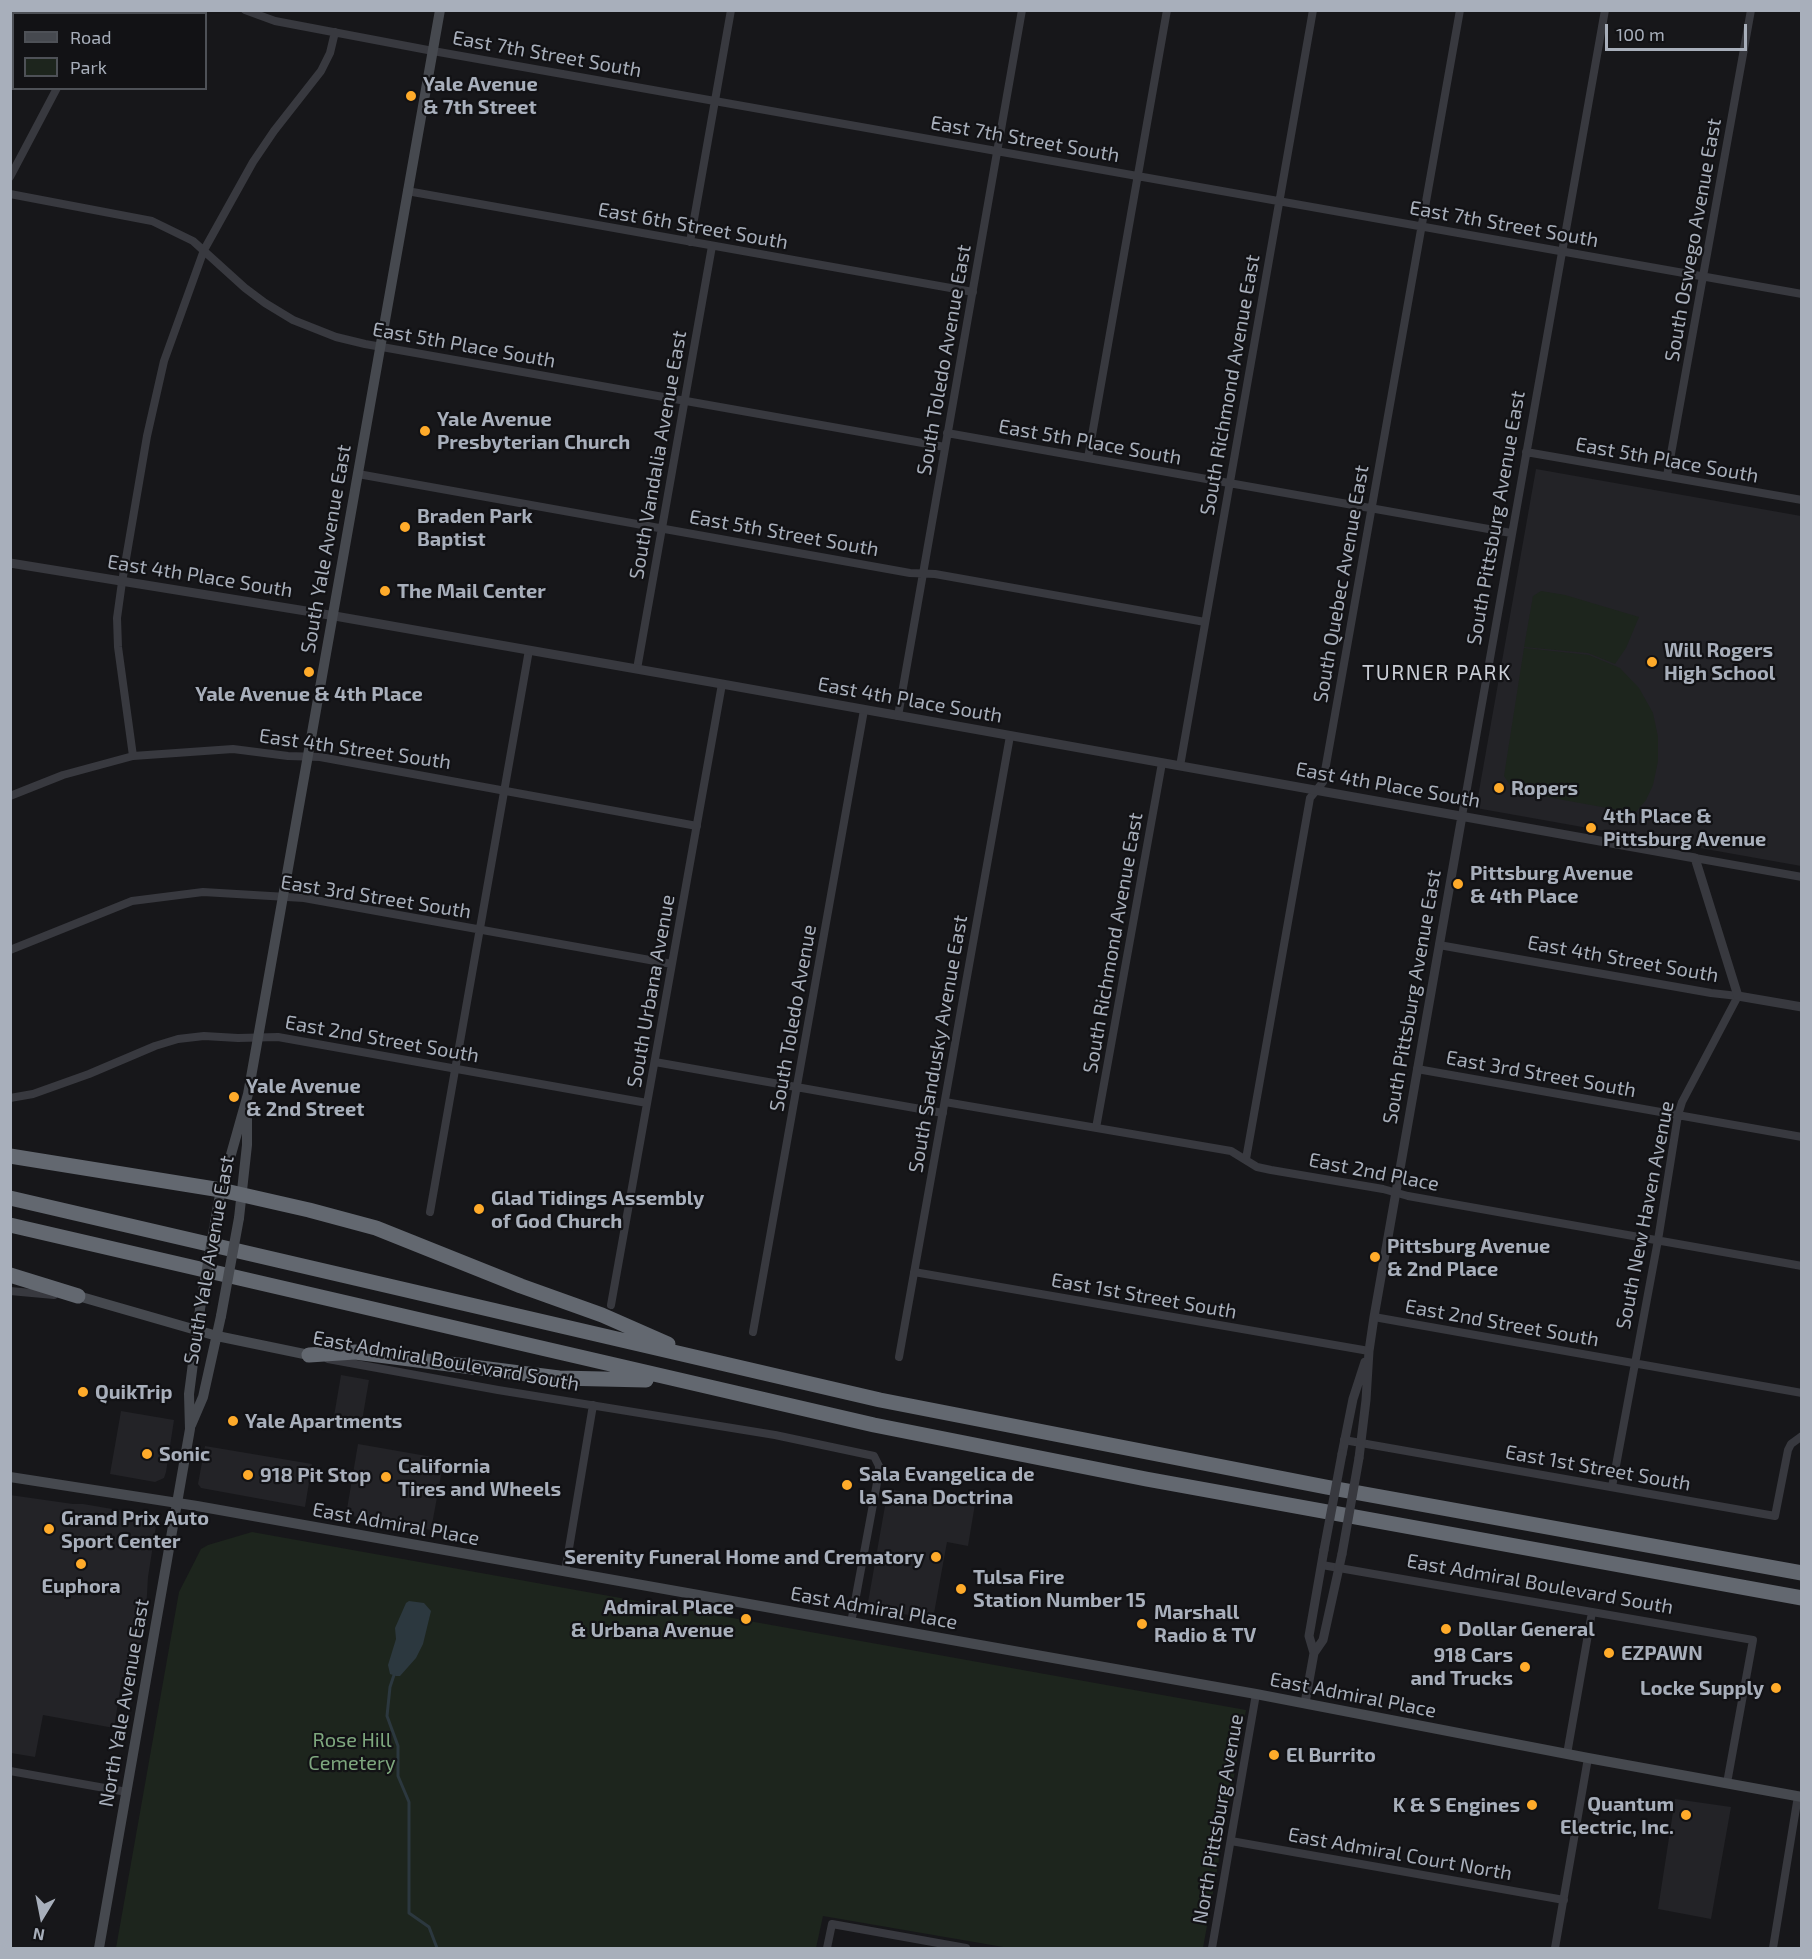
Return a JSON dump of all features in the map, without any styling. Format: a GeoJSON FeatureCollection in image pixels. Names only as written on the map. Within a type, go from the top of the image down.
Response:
{"type":"FeatureCollection","features":[{"type":"Feature","properties":{"kind":"highway"},"geometry":{"type":"LineString","coordinates":[[10,1156],[242,1194],[309,1209],[376,1228],[520,1286],[602,1315],[701,1359]]}},
{"type":"Feature","properties":{"kind":"highway"},"geometry":{"type":"LineString","coordinates":[[10,1198],[880,1400],[1315,1484],[1802,1573]]}},
{"type":"Feature","properties":{"kind":"highway"},"geometry":{"type":"LineString","coordinates":[[10,1225],[874,1425],[1037,1458],[1802,1598]]}},
{"type":"Feature","properties":{"kind":"highway"},"geometry":{"type":"LineString","coordinates":[[10,1275],[78,1296]]}},
{"type":"Feature","properties":{"kind":"highway"},"geometry":{"type":"LineString","coordinates":[[309,1355],[355,1352],[559,1378],[677,1380]]}},
{"type":"Feature","properties":{"kind":"main road","name":"South Yale Avenue East"},"geometry":{"type":"LineString","coordinates":[[184,1464],[190,1429],[189,1394],[197,1330],[217,1212],[248,1094],[440,10]]}},
{"type":"Feature","properties":{"kind":"main road","name":"South Yale Avenue East"},"geometry":{"type":"LineString","coordinates":[[190,1429],[203,1397],[239,1218],[247,1145],[248,1094]]}},
{"type":"Feature","properties":{"kind":"main road","name":"East Admiral Boulevard South"},"geometry":{"type":"LineString","coordinates":[[78,1296],[217,1336],[309,1355]]}},
{"type":"Feature","properties":{"kind":"main road","name":"North Yale Avenue East"},"geometry":{"type":"LineString","coordinates":[[99,1948],[184,1464]]}},
{"type":"Feature","properties":{"kind":"main road","name":"East Admiral Place"},"geometry":{"type":"LineString","coordinates":[[10,1477],[177,1503],[1256,1694],[1800,1797]]}},
{"type":"Feature","properties":{"kind":"street","name":"East 7th Street South"},"geometry":{"type":"LineString","coordinates":[[244,10],[275,21],[433,51],[1802,294]]}},
{"type":"Feature","properties":{"kind":"street"},"geometry":{"type":"LineString","coordinates":[[690,242],[731,10]]}},
{"type":"Feature","properties":{"kind":"street","name":"South Toledo Avenue East"},"geometry":{"type":"LineString","coordinates":[[898,716],[1022,10]]}},
{"type":"Feature","properties":{"kind":"street"},"geometry":{"type":"LineString","coordinates":[[1088,458],[1167,10]]}},
{"type":"Feature","properties":{"kind":"street","name":"South Richmond Avenue East"},"geometry":{"type":"LineString","coordinates":[[1180,766],[1313,10]]}},
{"type":"Feature","properties":{"kind":"street","name":"South Quebec Avenue East"},"geometry":{"type":"LineString","coordinates":[[1246,1159],[1310,798],[1323,782],[1460,10]]}},
{"type":"Feature","properties":{"kind":"street","name":"South Pittsburg Avenue East"},"geometry":{"type":"LineString","coordinates":[[1305,1703],[1314,1653],[1323,1640],[1342,1554],[1359,1458],[1374,1317],[1605,10]]}},
{"type":"Feature","properties":{"kind":"street","name":"South Oswego Avenue East"},"geometry":{"type":"LineString","coordinates":[[1667,476],[1751,10]]}},
{"type":"Feature","properties":{"kind":"street"},"geometry":{"type":"LineString","coordinates":[[133,756],[118,647],[117,618],[154,399],[169,344],[204,250],[225,208],[274,131],[321,71],[330,53],[335,32]]}},
{"type":"Feature","properties":{"kind":"street"},"geometry":{"type":"LineString","coordinates":[[10,177],[56,90]]}},
{"type":"Feature","properties":{"kind":"street","name":"East 6th Street South"},"geometry":{"type":"LineString","coordinates":[[407,191],[972,292]]}},
{"type":"Feature","properties":{"kind":"street","name":"East 5th Place South"},"geometry":{"type":"LineString","coordinates":[[10,194],[152,221],[193,241],[265,303],[293,320],[336,337],[380,347],[945,447]]}},
{"type":"Feature","properties":{"kind":"street","name":"South Vandalia Avenue East"},"geometry":{"type":"LineString","coordinates":[[637,669],[712,246]]}},
{"type":"Feature","properties":{"kind":"street","name":"East 5th Place South"},"geometry":{"type":"LineString","coordinates":[[947,433],[1511,533]]}},
{"type":"Feature","properties":{"kind":"street","name":"East 5th Place South"},"geometry":{"type":"LineString","coordinates":[[1526,452],[1802,500]]}},
{"type":"Feature","properties":{"kind":"street","name":"East 5th Street South"},"geometry":{"type":"LineString","coordinates":[[358,474],[910,573],[923,573],[1205,622]]}},
{"type":"Feature","properties":{"kind":"street","name":"East 4th Place South"},"geometry":{"type":"LineString","coordinates":[[10,563],[529,650],[1802,877]]}},
{"type":"Feature","properties":{"kind":"street"},"geometry":{"type":"LineString","coordinates":[[430,1212],[529,650]]}},
{"type":"Feature","properties":{"kind":"street","name":"South Urbana Avenue"},"geometry":{"type":"LineString","coordinates":[[611,1305],[722,684]]}},
{"type":"Feature","properties":{"kind":"street","name":"South Toledo Avenue"},"geometry":{"type":"LineString","coordinates":[[753,1332],[864,710]]}},
{"type":"Feature","properties":{"kind":"street","name":"South Sandusky Avenue East"},"geometry":{"type":"LineString","coordinates":[[899,1357],[1010,736]]}},
{"type":"Feature","properties":{"kind":"street","name":"East 4th Street South"},"geometry":{"type":"LineString","coordinates":[[10,796],[63,775],[133,756],[233,749],[320,757],[697,826]]}},
{"type":"Feature","properties":{"kind":"street","name":"South Richmond Avenue East"},"geometry":{"type":"LineString","coordinates":[[1096,1128],[1162,763]]}},
{"type":"Feature","properties":{"kind":"street"},"geometry":{"type":"LineString","coordinates":[[1695,858],[1737,996]]}},
{"type":"Feature","properties":{"kind":"street","name":"East 3rd Street South"},"geometry":{"type":"LineString","coordinates":[[10,950],[132,901],[203,892],[304,898],[672,964]]}},
{"type":"Feature","properties":{"kind":"street","name":"East 4th Street South"},"geometry":{"type":"LineString","coordinates":[[1438,945],[1802,1007]]}},
{"type":"Feature","properties":{"kind":"street","name":"South New Haven Avenue"},"geometry":{"type":"LineString","coordinates":[[1612,1488],[1658,1240],[1677,1115],[1737,996]]}},
{"type":"Feature","properties":{"kind":"street","name":"East 2nd Street South"},"geometry":{"type":"LineString","coordinates":[[10,1098],[33,1094],[89,1074],[155,1046],[178,1039],[204,1036],[278,1037],[648,1103]]}},
{"type":"Feature","properties":{"kind":"street"},"geometry":{"type":"LineString","coordinates":[[655,1062],[943,1113]]}},
{"type":"Feature","properties":{"kind":"street","name":"East 3rd Street South"},"geometry":{"type":"LineString","coordinates":[[1417,1069],[1802,1137]]}},
{"type":"Feature","properties":{"kind":"street","name":"East 2nd Place"},"geometry":{"type":"LineString","coordinates":[[945,1102],[1231,1151],[1257,1167],[1271,1170],[1802,1266]]}},
{"type":"Feature","properties":{"kind":"street","name":"East 1st Street South"},"geometry":{"type":"LineString","coordinates":[[914,1272],[1369,1351]]}},
{"type":"Feature","properties":{"kind":"street","name":"East Admiral Boulevard South"},"geometry":{"type":"LineString","coordinates":[[10,1291],[78,1296]]}},
{"type":"Feature","properties":{"kind":"street","name":"East 2nd Street South"},"geometry":{"type":"LineString","coordinates":[[1374,1317],[1802,1393]]}},
{"type":"Feature","properties":{"kind":"street","name":"South Pittsburg Avenue East"},"geometry":{"type":"LineString","coordinates":[[1314,1653],[1309,1636],[1344,1440],[1353,1399],[1369,1351]]}},
{"type":"Feature","properties":{"kind":"street","name":"East Admiral Boulevard South"},"geometry":{"type":"LineString","coordinates":[[309,1355],[388,1371],[775,1436],[874,1456],[879,1472],[851,1623]]}},
{"type":"Feature","properties":{"kind":"street"},"geometry":{"type":"LineString","coordinates":[[565,1572],[593,1405]]}},
{"type":"Feature","properties":{"kind":"street","name":"East 1st Street South"},"geometry":{"type":"LineString","coordinates":[[1344,1440],[1774,1516],[1788,1450],[1791,1444],[1802,1436]]}},
{"type":"Feature","properties":{"kind":"street","name":"East Admiral Boulevard South"},"geometry":{"type":"LineString","coordinates":[[1322,1565],[1753,1640],[1727,1784]]}},
{"type":"Feature","properties":{"kind":"street"},"geometry":{"type":"LineString","coordinates":[[1567,1754],[1592,1612]]}},
{"type":"Feature","properties":{"kind":"street","name":"North Pittsburg Avenue"},"geometry":{"type":"LineString","coordinates":[[1212,1948],[1256,1694]]}},
{"type":"Feature","properties":{"kind":"street"},"geometry":{"type":"LineString","coordinates":[[1555,1948],[1588,1758]]}},
{"type":"Feature","properties":{"kind":"street"},"geometry":{"type":"LineString","coordinates":[[10,1771],[127,1792]]}},
{"type":"Feature","properties":{"kind":"street"},"geometry":{"type":"LineString","coordinates":[[1773,1948],[1800,1797]]}},
{"type":"Feature","properties":{"kind":"street","name":"East Admiral Court North"},"geometry":{"type":"LineString","coordinates":[[1231,1842],[1564,1900]]}},
{"type":"Feature","properties":{"kind":"street"},"geometry":{"type":"LineString","coordinates":[[827,1948],[832,1924],[966,1948]]}},
{"type":"Feature","properties":{"kind":"shaded area","name":"Will Rogers High School"},"geometry":{"type":"Polygon","coordinates":[[[1536,469],[1801,516],[1801,866],[1476,808],[1536,469]]]}},
{"type":"Feature","properties":{"kind":"shaded area"},"geometry":{"type":"Polygon","coordinates":[[[341,1375],[369,1380],[361,1427],[333,1422],[341,1375]]]}},
{"type":"Feature","properties":{"kind":"shaded area"},"geometry":{"type":"Polygon","coordinates":[[[121,1411],[174,1420],[164,1478],[155,1482],[110,1474],[121,1411]]]}},
{"type":"Feature","properties":{"kind":"shaded area"},"geometry":{"type":"Polygon","coordinates":[[[358,1444],[444,1459],[431,1530],[346,1515],[358,1444]]]}},
{"type":"Feature","properties":{"kind":"shaded area"},"geometry":{"type":"Polygon","coordinates":[[[205,1446],[312,1464],[305,1507],[201,1488],[198,1484],[205,1446]]]}},
{"type":"Feature","properties":{"kind":"shaded area"},"geometry":{"type":"Polygon","coordinates":[[[888,1489],[975,1504],[968,1546],[947,1542],[933,1619],[867,1608],[888,1489]]]}},
{"type":"Feature","properties":{"kind":"shaded area"},"geometry":{"type":"Polygon","coordinates":[[[10,1495],[153,1516],[156,1526],[148,1577],[146,1611],[134,1679],[122,1677],[114,1728],[43,1715],[35,1757],[11,1753],[10,1495]]]}},
{"type":"Feature","properties":{"kind":"shaded area"},"geometry":{"type":"Polygon","coordinates":[[[409,1601],[424,1603],[431,1611],[423,1644],[416,1658],[400,1676],[396,1676],[390,1674],[388,1665],[396,1639],[395,1628],[409,1601]]]}},
{"type":"Feature","properties":{"kind":"shaded area","name":"Quantum Electric, Inc."},"geometry":{"type":"Polygon","coordinates":[[[1675,1799],[1731,1807],[1711,1919],[1658,1909],[1675,1799]]]}},
{"type":"Feature","properties":{"kind":"green space"},"geometry":{"type":"Polygon","coordinates":[[[1541,591],[1565,595],[1639,617],[1626,648],[1615,664],[1588,653],[1524,647],[1533,596],[1541,591]]]}},
{"type":"Feature","properties":{"kind":"green space"},"geometry":{"type":"Polygon","coordinates":[[[1524,648],[1589,655],[1620,668],[1639,688],[1653,713],[1658,737],[1658,761],[1653,785],[1646,800],[1635,813],[1514,791],[1504,776],[1524,648]]]}},
{"type":"Feature","properties":{"kind":"green space","name":"Rose Hill Cemetery"},"geometry":{"type":"Polygon","coordinates":[[[252,1532],[1246,1710],[1203,1948],[1009,1948],[823,1916],[816,1948],[116,1948],[179,1592],[201,1549],[252,1532]]]}},
{"type":"Feature","properties":{"kind":"waterway"},"geometry":{"type":"LineString","coordinates":[[394,1675],[390,1687],[387,1716],[398,1746],[398,1776],[409,1802],[409,1913],[429,1927],[437,1948]]}},
{"type":"Feature","properties":{"kind":"place","name":"Yale Avenue & 7th Street"},"geometry":{"type":"Point","coordinates":[411,96]}},
{"type":"Feature","properties":{"kind":"place","name":"Yale Avenue Presbyterian Church"},"geometry":{"type":"Point","coordinates":[425,431]}},
{"type":"Feature","properties":{"kind":"place","name":"Braden Park Baptist"},"geometry":{"type":"Point","coordinates":[405,527]}},
{"type":"Feature","properties":{"kind":"place","name":"The Mail Center"},"geometry":{"type":"Point","coordinates":[385,591]}},
{"type":"Feature","properties":{"kind":"place","name":"Will Rogers High School"},"geometry":{"type":"Point","coordinates":[1652,662]}},
{"type":"Feature","properties":{"kind":"place","name":"Yale Avenue & 4th Place"},"geometry":{"type":"Point","coordinates":[309,672]}},
{"type":"Feature","properties":{"kind":"place","name":"Ropers"},"geometry":{"type":"Point","coordinates":[1499,788]}},
{"type":"Feature","properties":{"kind":"place","name":"4th Place & Pittsburg Avenue"},"geometry":{"type":"Point","coordinates":[1591,828]}},
{"type":"Feature","properties":{"kind":"place","name":"Pittsburg Avenue & 4th Place"},"geometry":{"type":"Point","coordinates":[1458,884]}},
{"type":"Feature","properties":{"kind":"place","name":"Yale Avenue & 2nd Street"},"geometry":{"type":"Point","coordinates":[234,1097]}},
{"type":"Feature","properties":{"kind":"place","name":"Glad Tidings Assembly of God Church"},"geometry":{"type":"Point","coordinates":[479,1209]}},
{"type":"Feature","properties":{"kind":"place","name":"Pittsburg Avenue & 2nd Place"},"geometry":{"type":"Point","coordinates":[1375,1257]}},
{"type":"Feature","properties":{"kind":"place","name":"QuikTrip"},"geometry":{"type":"Point","coordinates":[83,1392]}},
{"type":"Feature","properties":{"kind":"place","name":"Yale Apartments"},"geometry":{"type":"Point","coordinates":[233,1421]}},
{"type":"Feature","properties":{"kind":"place","name":"Sonic"},"geometry":{"type":"Point","coordinates":[147,1454]}},
{"type":"Feature","properties":{"kind":"place","name":"918 Pit Stop"},"geometry":{"type":"Point","coordinates":[248,1475]}},
{"type":"Feature","properties":{"kind":"place","name":"California Tires and Wheels"},"geometry":{"type":"Point","coordinates":[386,1477]}},
{"type":"Feature","properties":{"kind":"place","name":"Sala Evangelica de la Sana Doctrina"},"geometry":{"type":"Point","coordinates":[847,1485]}},
{"type":"Feature","properties":{"kind":"place","name":"Grand Prix Auto Sport Center"},"geometry":{"type":"Point","coordinates":[49,1529]}},
{"type":"Feature","properties":{"kind":"place","name":"Serenity Funeral Home and Crematory"},"geometry":{"type":"Point","coordinates":[936,1557]}},
{"type":"Feature","properties":{"kind":"place","name":"Euphora"},"geometry":{"type":"Point","coordinates":[81,1564]}},
{"type":"Feature","properties":{"kind":"place","name":"Tulsa Fire Station Number 15"},"geometry":{"type":"Point","coordinates":[961,1589]}},
{"type":"Feature","properties":{"kind":"place","name":"Admiral Place & Urbana Avenue"},"geometry":{"type":"Point","coordinates":[746,1619]}},
{"type":"Feature","properties":{"kind":"place","name":"Marshall Radio & TV"},"geometry":{"type":"Point","coordinates":[1142,1624]}},
{"type":"Feature","properties":{"kind":"place","name":"Dollar General"},"geometry":{"type":"Point","coordinates":[1446,1629]}},
{"type":"Feature","properties":{"kind":"place","name":"EZPAWN"},"geometry":{"type":"Point","coordinates":[1609,1653]}},
{"type":"Feature","properties":{"kind":"place","name":"918 Cars and Trucks"},"geometry":{"type":"Point","coordinates":[1525,1667]}},
{"type":"Feature","properties":{"kind":"place","name":"Locke Supply"},"geometry":{"type":"Point","coordinates":[1776,1688]}},
{"type":"Feature","properties":{"kind":"place","name":"El Burrito"},"geometry":{"type":"Point","coordinates":[1274,1755]}},
{"type":"Feature","properties":{"kind":"place","name":"K & S Engines"},"geometry":{"type":"Point","coordinates":[1532,1805]}},
{"type":"Feature","properties":{"kind":"place","name":"Quantum Electric, Inc."},"geometry":{"type":"Point","coordinates":[1686,1815]}},
{"type":"Feature","properties":{"kind":"district","name":"TURNER PARK"},"geometry":{"type":"Point","coordinates":[1437,673]}}]}
